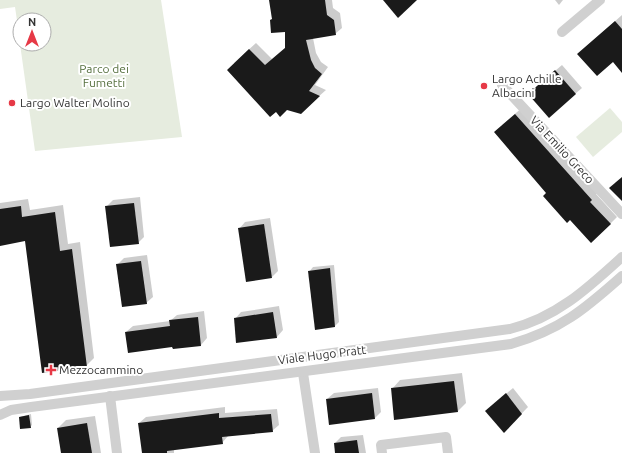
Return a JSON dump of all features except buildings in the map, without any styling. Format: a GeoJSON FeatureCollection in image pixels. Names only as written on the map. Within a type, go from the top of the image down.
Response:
{"type":"FeatureCollection","features":[{"type":"Feature","properties":{"kind":"street"},"geometry":{"type":"LineString","coordinates":[[562,32],[600,0]]}},
{"type":"Feature","properties":{"kind":"street","name":"Via Emilio Greco"},"geometry":{"type":"LineString","coordinates":[[502,85],[622,214]]}},
{"type":"Feature","properties":{"kind":"street","name":"Viale Hugo Pratt"},"geometry":{"type":"LineString","coordinates":[[0,396],[30,394],[510,329],[539,320],[565,306],[622,257]]}},
{"type":"Feature","properties":{"kind":"street","name":"Viale Hugo Pratt"},"geometry":{"type":"LineString","coordinates":[[0,415],[20,408],[488,348],[529,339],[552,330],[576,315],[622,276]]}},
{"type":"Feature","properties":{"kind":"street"},"geometry":{"type":"LineString","coordinates":[[303,372],[315,453]]}},
{"type":"Feature","properties":{"kind":"street"},"geometry":{"type":"LineString","coordinates":[[110,396],[117,453]]}},
{"type":"Feature","properties":{"kind":"street"},"geometry":{"type":"LineString","coordinates":[[382,453],[381,446],[446,437],[448,453]]}},
{"type":"Feature","properties":{"kind":"green space","name":"Parco dei Fumetti"},"geometry":{"type":"Polygon","coordinates":[[[0,0],[161,0],[182,137],[35,151],[21,52],[52,52],[52,12],[16,12],[15,7],[0,9],[0,0]]]}},
{"type":"Feature","properties":{"kind":"green space"},"geometry":{"type":"Polygon","coordinates":[[[610,108],[622,122],[622,132],[593,157],[576,137],[610,108]]]}},
{"type":"Feature","properties":{"kind":"place","name":"Largo Achille Albacini"},"geometry":{"type":"Point","coordinates":[484,86]}},
{"type":"Feature","properties":{"kind":"place","name":"Largo Walter Molino"},"geometry":{"type":"Point","coordinates":[12,103]}},
{"type":"Feature","properties":{"kind":"place","name":"Mezzocammino"},"geometry":{"type":"Point","coordinates":[51,370]}}]}
